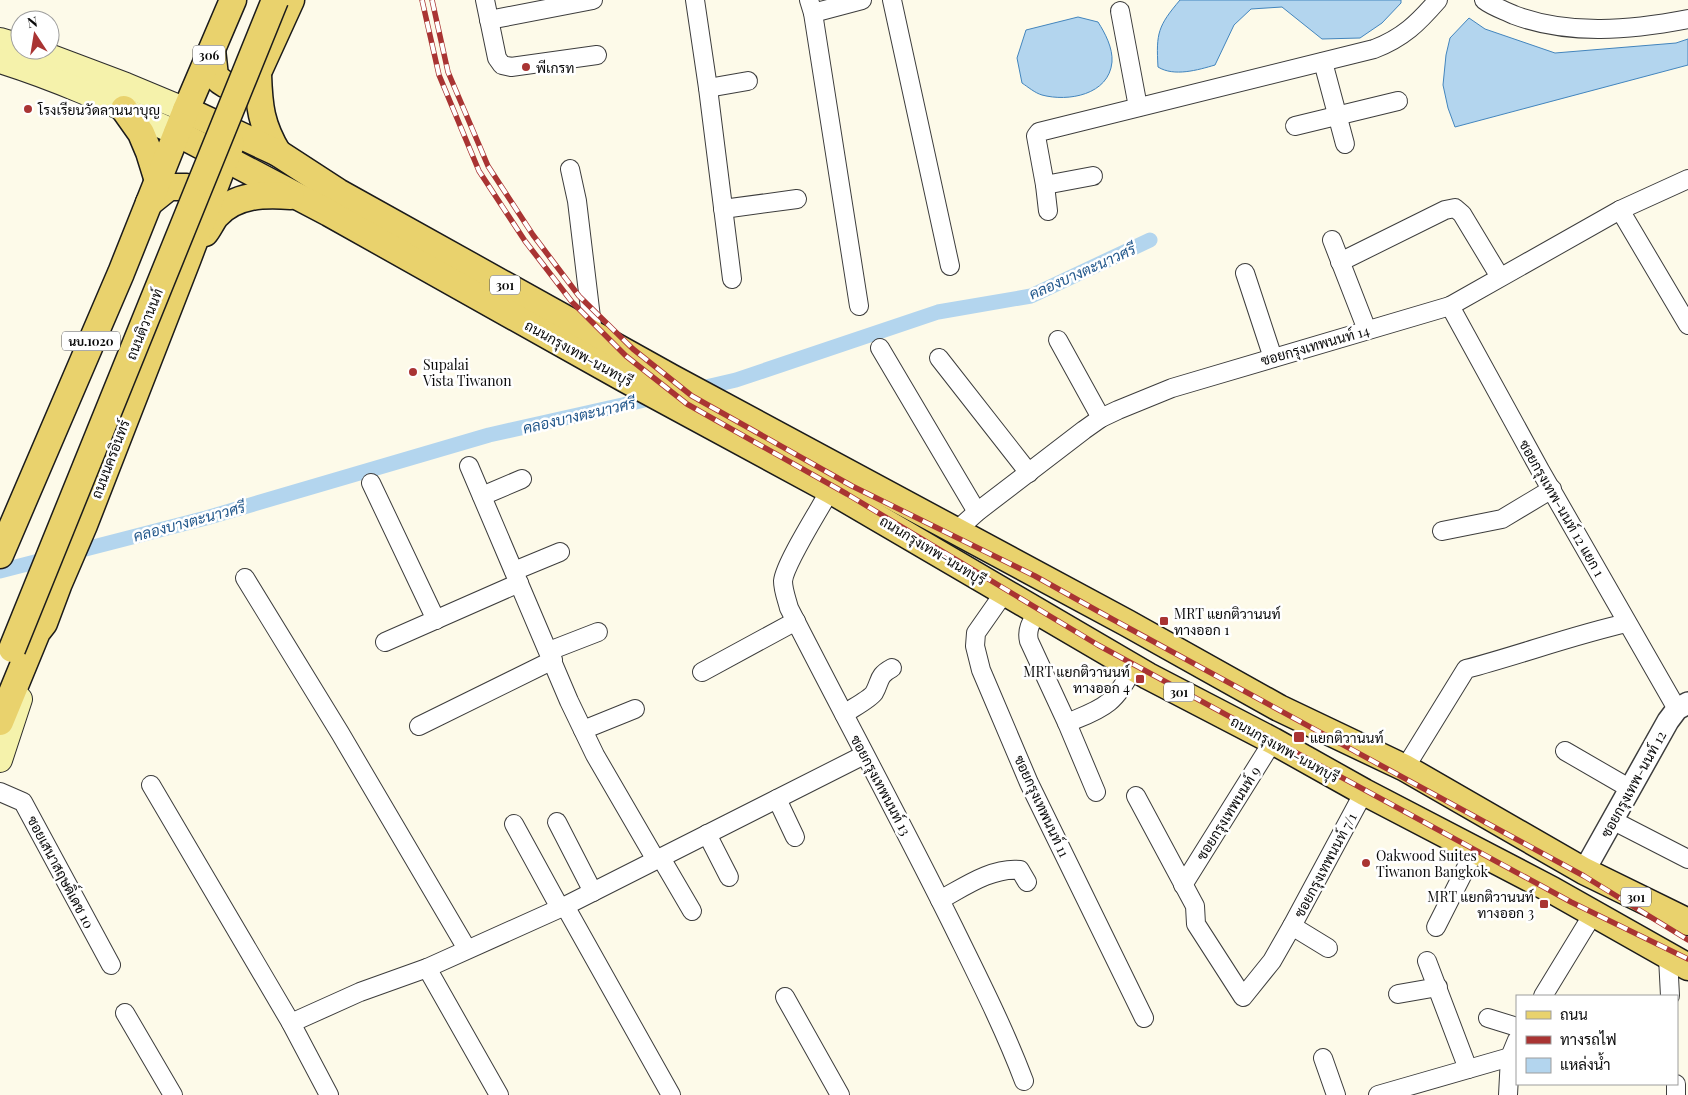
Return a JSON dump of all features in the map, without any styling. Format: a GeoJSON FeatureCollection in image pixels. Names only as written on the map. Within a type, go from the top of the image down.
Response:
{"type":"FeatureCollection","features":[{"type":"Feature","properties":{"kind":"main road","name":"306"},"geometry":{"type":"LineString","coordinates":[[182,122],[233,0]]}},
{"type":"Feature","properties":{"kind":"main road","name":"ถนนติวานนท์"},"geometry":{"type":"LineString","coordinates":[[6,641],[256,0]]}},
{"type":"Feature","properties":{"kind":"main road","name":"ถนนติวานนท์"},"geometry":{"type":"LineString","coordinates":[[6,641],[275,0]]}},
{"type":"Feature","properties":{"kind":"main road"},"geometry":{"type":"LineString","coordinates":[[225,159],[258,74],[291,0]]}},
{"type":"Feature","properties":{"kind":"main road"},"geometry":{"type":"LineString","coordinates":[[212,50],[215,76],[227,86],[243,85],[258,74]]}},
{"type":"Feature","properties":{"kind":"main road"},"geometry":{"type":"LineString","coordinates":[[60,60],[126,85],[182,122]]}},
{"type":"Feature","properties":{"kind":"main road"},"geometry":{"type":"LineString","coordinates":[[0,61],[26,69],[124,109],[182,122]]}},
{"type":"Feature","properties":{"kind":"main road"},"geometry":{"type":"LineString","coordinates":[[258,74],[258,96],[263,123],[278,153]]}},
{"type":"Feature","properties":{"kind":"main road"},"geometry":{"type":"LineString","coordinates":[[124,109],[141,133],[149,152],[154,192],[168,187],[187,187],[194,192],[199,200],[200,229]]}},
{"type":"Feature","properties":{"kind":"main road","name":"ถนนกรุงเทพ-นนทบุรี"},"geometry":{"type":"LineString","coordinates":[[182,122],[235,132],[278,153],[338,192],[593,343],[646,390],[830,490],[1148,676],[1552,890],[1678,962]]}},
{"type":"Feature","properties":{"kind":"main road","name":"ถนนกรุงเทพ-นนทบุรี"},"geometry":{"type":"LineString","coordinates":[[182,122],[225,159],[297,197],[593,343],[672,378],[956,530],[1279,708],[1405,768],[1584,871],[1688,922]]}},
{"type":"Feature","properties":{"kind":"main road","name":"นบ.1020"},"geometry":{"type":"LineString","coordinates":[[1,552],[182,122]]}},
{"type":"Feature","properties":{"kind":"main road","name":"ถนนนครอินทร์"},"geometry":{"type":"LineString","coordinates":[[0,760],[44,623],[200,229],[225,159]]}},
{"type":"Feature","properties":{"kind":"main road"},"geometry":{"type":"LineString","coordinates":[[188,258],[216,216],[227,207],[253,196],[268,194],[297,197]]}},
{"type":"Feature","properties":{"kind":"main road"},"geometry":{"type":"LineString","coordinates":[[0,722],[37,632],[44,623]]}},
{"type":"Feature","properties":{"kind":"main road"},"geometry":{"type":"LineString","coordinates":[[0,679],[6,641]]}},
{"type":"Feature","properties":{"kind":"street"},"geometry":{"type":"LineString","coordinates":[[485,0],[497,58],[502,65],[511,67],[597,55]]}},
{"type":"Feature","properties":{"kind":"street"},"geometry":{"type":"LineString","coordinates":[[489,20],[593,0]]}},
{"type":"Feature","properties":{"kind":"street"},"geometry":{"type":"LineString","coordinates":[[695,0],[732,279]]}},
{"type":"Feature","properties":{"kind":"street"},"geometry":{"type":"LineString","coordinates":[[860,306],[811,6],[862,0]]}},
{"type":"Feature","properties":{"kind":"street"},"geometry":{"type":"LineString","coordinates":[[892,0],[950,266]]}},
{"type":"Feature","properties":{"kind":"street"},"geometry":{"type":"LineString","coordinates":[[1048,212],[1046,184],[1036,136],[1039,132],[1323,62],[1390,43],[1420,22],[1438,0]]}},
{"type":"Feature","properties":{"kind":"street"},"geometry":{"type":"LineString","coordinates":[[1484,0],[1491,6],[1534,22],[1576,30],[1620,29],[1665,24],[1688,19]]}},
{"type":"Feature","properties":{"kind":"street"},"geometry":{"type":"LineString","coordinates":[[1120,11],[1138,107]]}},
{"type":"Feature","properties":{"kind":"street"},"geometry":{"type":"LineString","coordinates":[[1323,62],[1344,144]]}},
{"type":"Feature","properties":{"kind":"street"},"geometry":{"type":"LineString","coordinates":[[708,88],[748,82]]}},
{"type":"Feature","properties":{"kind":"street"},"geometry":{"type":"LineString","coordinates":[[1295,126],[1398,101]]}},
{"type":"Feature","properties":{"kind":"street"},"geometry":{"type":"LineString","coordinates":[[570,168],[577,201],[593,343]]}},
{"type":"Feature","properties":{"kind":"street"},"geometry":{"type":"LineString","coordinates":[[1046,184],[1093,176]]}},
{"type":"Feature","properties":{"kind":"street","name":"ซอยกรุงเทพนนท์ 14"},"geometry":{"type":"LineString","coordinates":[[956,530],[1101,418],[1172,388],[1450,306],[1620,210],[1688,179]]}},
{"type":"Feature","properties":{"kind":"street"},"geometry":{"type":"LineString","coordinates":[[723,209],[797,199]]}},
{"type":"Feature","properties":{"kind":"street"},"geometry":{"type":"LineString","coordinates":[[1340,262],[1445,210],[1455,208],[1462,214],[1500,277]]}},
{"type":"Feature","properties":{"kind":"street"},"geometry":{"type":"LineString","coordinates":[[1620,210],[1688,325]]}},
{"type":"Feature","properties":{"kind":"street"},"geometry":{"type":"LineString","coordinates":[[1332,240],[1367,330]]}},
{"type":"Feature","properties":{"kind":"street"},"geometry":{"type":"LineString","coordinates":[[1245,273],[1273,358]]}},
{"type":"Feature","properties":{"kind":"street","name":"ซอยกรุงเทพ-นนท์ 12 แยก 1"},"geometry":{"type":"LineString","coordinates":[[1450,306],[1627,623],[1682,706]]}},
{"type":"Feature","properties":{"kind":"street"},"geometry":{"type":"LineString","coordinates":[[1058,340],[1101,418]]}},
{"type":"Feature","properties":{"kind":"street"},"geometry":{"type":"LineString","coordinates":[[880,348],[977,512]]}},
{"type":"Feature","properties":{"kind":"street"},"geometry":{"type":"LineString","coordinates":[[939,358],[1029,474]]}},
{"type":"Feature","properties":{"kind":"street"},"geometry":{"type":"LineString","coordinates":[[469,466],[569,701],[595,755],[692,911]]}},
{"type":"Feature","properties":{"kind":"street"},"geometry":{"type":"LineString","coordinates":[[482,496],[522,479]]}},
{"type":"Feature","properties":{"kind":"street"},"geometry":{"type":"LineString","coordinates":[[371,483],[436,620]]}},
{"type":"Feature","properties":{"kind":"street"},"geometry":{"type":"LineString","coordinates":[[1442,531],[1502,519],[1552,489]]}},
{"type":"Feature","properties":{"kind":"street","name":"ซอยกรุงเทพนนท์ 13"},"geometry":{"type":"LineString","coordinates":[[830,490],[792,558],[783,580],[787,601],[864,755],[940,900],[1006,1034],[1024,1081]]}},
{"type":"Feature","properties":{"kind":"street"},"geometry":{"type":"LineString","coordinates":[[384,642],[436,620],[560,552]]}},
{"type":"Feature","properties":{"kind":"street"},"geometry":{"type":"LineString","coordinates":[[245,578],[340,733],[467,949]]}},
{"type":"Feature","properties":{"kind":"street","name":"ซอยกรุงเทพนนท์ 11"},"geometry":{"type":"LineString","coordinates":[[1004,593],[976,633],[975,646],[981,670],[1029,783],[1144,1018]]}},
{"type":"Feature","properties":{"kind":"street"},"geometry":{"type":"LineString","coordinates":[[1038,611],[1028,627],[1029,641],[1067,722],[1096,792]]}},
{"type":"Feature","properties":{"kind":"street"},"geometry":{"type":"LineString","coordinates":[[702,672],[796,621]]}},
{"type":"Feature","properties":{"kind":"street"},"geometry":{"type":"LineString","coordinates":[[1405,768],[1466,669],[1512,657],[1595,630],[1627,623]]}},
{"type":"Feature","properties":{"kind":"street"},"geometry":{"type":"LineString","coordinates":[[419,726],[598,632]]}},
{"type":"Feature","properties":{"kind":"street"},"geometry":{"type":"LineString","coordinates":[[1067,722],[1108,703],[1116,695],[1134,667]]}},
{"type":"Feature","properties":{"kind":"street"},"geometry":{"type":"LineString","coordinates":[[844,714],[873,694],[880,677],[884,672],[892,668]]}},
{"type":"Feature","properties":{"kind":"street","name":"ซอยกรุงเทพ-นนท์ 12"},"geometry":{"type":"LineString","coordinates":[[1584,871],[1630,788],[1682,706]]}},
{"type":"Feature","properties":{"kind":"street"},"geometry":{"type":"LineString","coordinates":[[583,730],[635,709]]}},
{"type":"Feature","properties":{"kind":"street","name":"ซอยกรุงเทพนนท์ 9"},"geometry":{"type":"LineString","coordinates":[[1183,885],[1273,741]]}},
{"type":"Feature","properties":{"kind":"street"},"geometry":{"type":"LineString","coordinates":[[1565,751],[1630,788]]}},
{"type":"Feature","properties":{"kind":"street"},"geometry":{"type":"LineString","coordinates":[[291,1023],[360,992],[427,968],[562,907],[864,755]]}},
{"type":"Feature","properties":{"kind":"street"},"geometry":{"type":"LineString","coordinates":[[151,785],[291,1023],[328,1095]]}},
{"type":"Feature","properties":{"kind":"street","name":"ซอยเสนาสฤษดิ์เดช 10"},"geometry":{"type":"LineString","coordinates":[[0,792],[24,802],[111,965]]}},
{"type":"Feature","properties":{"kind":"street","name":"ซอยกรุงเทพนนท์ 7/1"},"geometry":{"type":"LineString","coordinates":[[1328,948],[1292,926],[1364,792]]}},
{"type":"Feature","properties":{"kind":"street"},"geometry":{"type":"LineString","coordinates":[[1136,796],[1195,906],[1196,924],[1243,997],[1272,961],[1292,926]]}},
{"type":"Feature","properties":{"kind":"street"},"geometry":{"type":"LineString","coordinates":[[777,799],[795,836]]}},
{"type":"Feature","properties":{"kind":"street"},"geometry":{"type":"LineString","coordinates":[[1612,820],[1688,858]]}},
{"type":"Feature","properties":{"kind":"street"},"geometry":{"type":"LineString","coordinates":[[556,822],[593,892]]}},
{"type":"Feature","properties":{"kind":"street"},"geometry":{"type":"LineString","coordinates":[[514,824],[671,1095]]}},
{"type":"Feature","properties":{"kind":"street"},"geometry":{"type":"LineString","coordinates":[[708,834],[729,877]]}},
{"type":"Feature","properties":{"kind":"street"},"geometry":{"type":"LineString","coordinates":[[1436,927],[1475,850]]}},
{"type":"Feature","properties":{"kind":"street"},"geometry":{"type":"LineString","coordinates":[[940,900],[989,874],[1011,869],[1020,870],[1027,882]]}},
{"type":"Feature","properties":{"kind":"street"},"geometry":{"type":"LineString","coordinates":[[1544,995],[1592,914]]}},
{"type":"Feature","properties":{"kind":"street"},"geometry":{"type":"LineString","coordinates":[[1427,961],[1468,1069]]}},
{"type":"Feature","properties":{"kind":"street"},"geometry":{"type":"LineString","coordinates":[[1670,995],[1678,962]]}},
{"type":"Feature","properties":{"kind":"street"},"geometry":{"type":"LineString","coordinates":[[427,968],[499,1095]]}},
{"type":"Feature","properties":{"kind":"street"},"geometry":{"type":"LineString","coordinates":[[1398,994],[1438,987]]}},
{"type":"Feature","properties":{"kind":"street"},"geometry":{"type":"LineString","coordinates":[[785,997],[840,1095]]}},
{"type":"Feature","properties":{"kind":"street"},"geometry":{"type":"LineString","coordinates":[[125,1014],[173,1095]]}},
{"type":"Feature","properties":{"kind":"street"},"geometry":{"type":"LineString","coordinates":[[1488,1018],[1516,1027]]}},
{"type":"Feature","properties":{"kind":"street"},"geometry":{"type":"LineString","coordinates":[[1508,1095],[1510,1058],[1516,1043]]}},
{"type":"Feature","properties":{"kind":"street"},"geometry":{"type":"LineString","coordinates":[[1322,1058],[1336,1095]]}},
{"type":"Feature","properties":{"kind":"street"},"geometry":{"type":"LineString","coordinates":[[1378,1095],[1510,1058]]}},
{"type":"Feature","properties":{"kind":"water"},"geometry":{"type":"Polygon","coordinates":[[[1180,0],[1401,0],[1401,3],[1382,23],[1360,38],[1322,39],[1282,7],[1251,9],[1234,25],[1215,65],[1186,72],[1171,72],[1158,67],[1158,38],[1167,17],[1180,0]]]}},
{"type":"Feature","properties":{"kind":"water"},"geometry":{"type":"Polygon","coordinates":[[[1078,17],[1098,22],[1108,41],[1112,62],[1109,73],[1103,82],[1086,94],[1063,97],[1042,95],[1022,83],[1017,58],[1026,30],[1078,17]]]}},
{"type":"Feature","properties":{"kind":"water"},"geometry":{"type":"Polygon","coordinates":[[[1469,18],[1485,29],[1555,53],[1676,43],[1688,39],[1688,65],[1455,127],[1448,108],[1443,85],[1446,55],[1450,38],[1469,18]]]}},
{"type":"Feature","properties":{"kind":"waterway","name":"คลองบางตะนาวศรี"},"geometry":{"type":"LineString","coordinates":[[693,390],[736,380],[938,312],[1031,296],[1150,240]]}},
{"type":"Feature","properties":{"kind":"waterway","name":"คลองบางตะนาวศรี"},"geometry":{"type":"LineString","coordinates":[[0,571],[206,518],[489,435],[658,397]]}},
{"type":"Feature","properties":{"kind":"railway"},"geometry":{"type":"LineString","coordinates":[[422,0],[439,75],[479,171],[525,241],[572,302],[626,356],[687,404],[847,494],[1098,645],[1571,902],[1688,959]]}},
{"type":"Feature","properties":{"kind":"railway"},"geometry":{"type":"LineString","coordinates":[[432,0],[448,72],[488,166],[533,235],[579,296],[633,349],[692,396],[852,486],[1035,576],[1584,876],[1688,940]]}},
{"type":"Feature","properties":{"kind":"place","name":"พีเกรท"},"geometry":{"type":"Point","coordinates":[526,67]}},
{"type":"Feature","properties":{"kind":"place","name":"โรงเรียนวัดลานนาบุญ"},"geometry":{"type":"Point","coordinates":[28,109]}},
{"type":"Feature","properties":{"kind":"place","name":"Supalai Vista Tiwanon"},"geometry":{"type":"Point","coordinates":[413,372]}},
{"type":"Feature","properties":{"kind":"place","name":"MRT แยกติวานนท์ ทางออก 1"},"geometry":{"type":"Point","coordinates":[1164,621]}},
{"type":"Feature","properties":{"kind":"place","name":"MRT แยกติวานนท์ ทางออก 4"},"geometry":{"type":"Point","coordinates":[1140,679]}},
{"type":"Feature","properties":{"kind":"place","name":"แยกติวานนท์"},"geometry":{"type":"Point","coordinates":[1299,737]}},
{"type":"Feature","properties":{"kind":"place","name":"Oakwood Suites Tiwanon Bangkok"},"geometry":{"type":"Point","coordinates":[1366,863]}},
{"type":"Feature","properties":{"kind":"place","name":"MRT แยกติวานนท์ ทางออก 3"},"geometry":{"type":"Point","coordinates":[1544,904]}}]}
